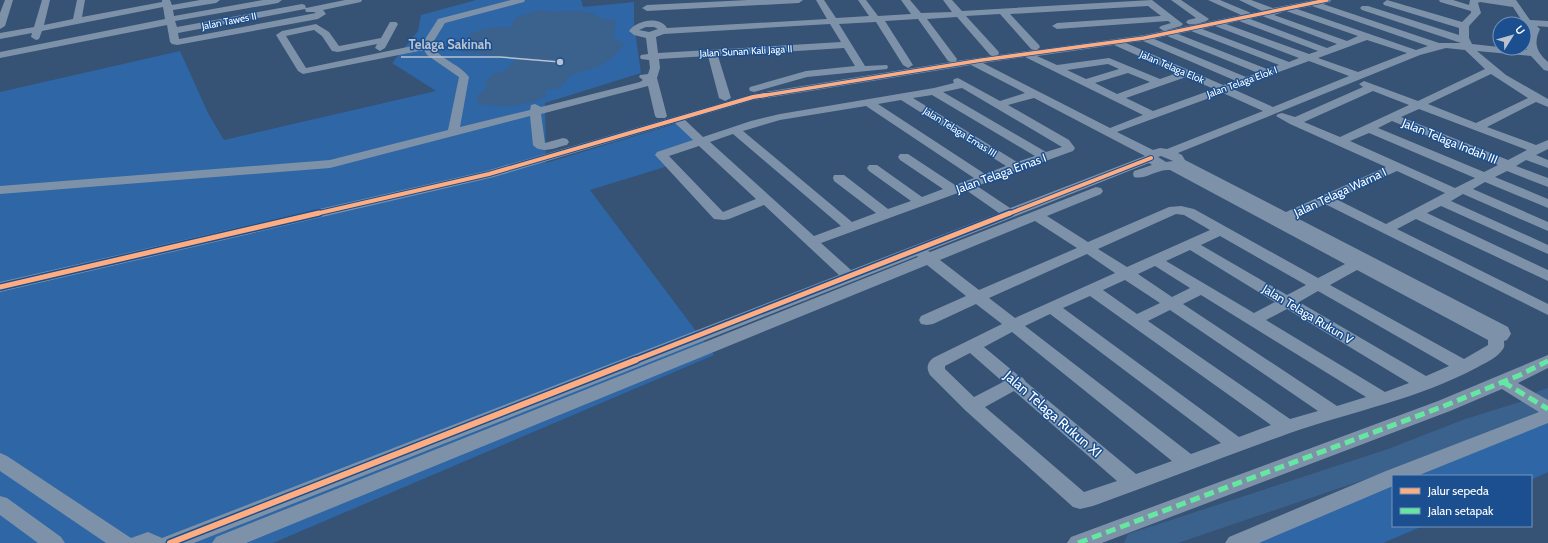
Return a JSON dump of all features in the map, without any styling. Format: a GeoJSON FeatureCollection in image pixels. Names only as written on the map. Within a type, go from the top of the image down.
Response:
{"type":"FeatureCollection","features":[{"type":"Feature","properties":{"kind":"street"},"geometry":{"type":"LineString","coordinates":[[0,26],[9,0]]}},
{"type":"Feature","properties":{"kind":"street"},"geometry":{"type":"LineString","coordinates":[[0,66],[29,59],[46,0]]}},
{"type":"Feature","properties":{"kind":"street"},"geometry":{"type":"LineString","coordinates":[[77,21],[81,0]]}},
{"type":"Feature","properties":{"kind":"street"},"geometry":{"type":"LineString","coordinates":[[97,26],[119,10],[216,0]]}},
{"type":"Feature","properties":{"kind":"street"},"geometry":{"type":"LineString","coordinates":[[171,23],[278,0]]}},
{"type":"Feature","properties":{"kind":"street"},"geometry":{"type":"LineString","coordinates":[[0,45],[97,26],[171,23],[300,3],[306,11],[318,9],[338,2],[358,0]]}},
{"type":"Feature","properties":{"kind":"street"},"geometry":{"type":"LineString","coordinates":[[427,45],[382,44],[336,49],[326,34],[317,27],[281,35],[303,71],[305,71],[427,45],[441,21],[520,0]]}},
{"type":"Feature","properties":{"kind":"street"},"geometry":{"type":"LineString","coordinates":[[643,18],[714,3],[798,0]]}},
{"type":"Feature","properties":{"kind":"street"},"geometry":{"type":"LineString","coordinates":[[820,0],[835,20],[865,68]]}},
{"type":"Feature","properties":{"kind":"street"},"geometry":{"type":"LineString","coordinates":[[827,0],[846,45],[865,68]]}},
{"type":"Feature","properties":{"kind":"street"},"geometry":{"type":"LineString","coordinates":[[862,0],[908,65]]}},
{"type":"Feature","properties":{"kind":"street"},"geometry":{"type":"LineString","coordinates":[[905,0],[952,58]]}},
{"type":"Feature","properties":{"kind":"street"},"geometry":{"type":"LineString","coordinates":[[947,0],[994,53]]}},
{"type":"Feature","properties":{"kind":"street"},"geometry":{"type":"LineString","coordinates":[[1057,26],[1204,20],[1175,0]]}},
{"type":"Feature","properties":{"kind":"street"},"geometry":{"type":"LineString","coordinates":[[1212,0],[1266,10]]}},
{"type":"Feature","properties":{"kind":"street"},"geometry":{"type":"LineString","coordinates":[[1243,0],[1347,44]]}},
{"type":"Feature","properties":{"kind":"street"},"geometry":{"type":"LineString","coordinates":[[535,110],[539,145],[542,148],[661,116],[806,74],[908,65],[994,53],[1144,38],[1238,18],[1266,10],[1292,8],[1312,2],[1327,0]]}},
{"type":"Feature","properties":{"kind":"street"},"geometry":{"type":"LineString","coordinates":[[1342,13],[1400,0]]}},
{"type":"Feature","properties":{"kind":"street"},"geometry":{"type":"LineString","coordinates":[[1444,0],[1472,14]]}},
{"type":"Feature","properties":{"kind":"street"},"geometry":{"type":"LineString","coordinates":[[1482,0],[1513,2],[1522,16]]}},
{"type":"Feature","properties":{"kind":"street"},"geometry":{"type":"LineString","coordinates":[[643,18],[662,30],[958,13],[1035,5],[1146,1],[1174,21]]}},
{"type":"Feature","properties":{"kind":"street"},"geometry":{"type":"LineString","coordinates":[[1312,2],[1438,46]]}},
{"type":"Feature","properties":{"kind":"street"},"geometry":{"type":"LineString","coordinates":[[1387,3],[1472,14]]}},
{"type":"Feature","properties":{"kind":"street"},"geometry":{"type":"LineString","coordinates":[[168,4],[171,23]]}},
{"type":"Feature","properties":{"kind":"street"},"geometry":{"type":"LineString","coordinates":[[1035,5],[1074,41]]}},
{"type":"Feature","properties":{"kind":"street"},"geometry":{"type":"LineString","coordinates":[[1433,7],[1472,14]]}},
{"type":"Feature","properties":{"kind":"street"},"geometry":{"type":"LineString","coordinates":[[998,8],[1031,50],[1056,68],[1152,115]]}},
{"type":"Feature","properties":{"kind":"street"},"geometry":{"type":"LineString","coordinates":[[1158,9],[1187,8]]}},
{"type":"Feature","properties":{"kind":"street"},"geometry":{"type":"LineString","coordinates":[[1292,8],[1416,53]]}},
{"type":"Feature","properties":{"kind":"street"},"geometry":{"type":"LineString","coordinates":[[1365,8],[1468,46],[1492,70],[1548,104]]}},
{"type":"Feature","properties":{"kind":"street","name":"Jalan Tawes II"},"geometry":{"type":"LineString","coordinates":[[171,23],[175,42],[180,42],[318,16],[321,14],[318,9]]}},
{"type":"Feature","properties":{"kind":"street"},"geometry":{"type":"LineString","coordinates":[[1468,46],[1472,14]]}},
{"type":"Feature","properties":{"kind":"street"},"geometry":{"type":"LineString","coordinates":[[0,190],[338,160],[453,130],[639,86],[656,70],[649,56],[650,41],[643,18]]}},
{"type":"Feature","properties":{"kind":"street"},"geometry":{"type":"LineString","coordinates":[[1238,18],[1327,51]]}},
{"type":"Feature","properties":{"kind":"street"},"geometry":{"type":"LineString","coordinates":[[0,55],[77,21],[97,26]]}},
{"type":"Feature","properties":{"kind":"street"},"geometry":{"type":"LineString","coordinates":[[0,287],[489,174],[752,97],[977,61],[1074,41],[1139,35],[1174,21]]}},
{"type":"Feature","properties":{"kind":"street"},"geometry":{"type":"LineString","coordinates":[[1214,23],[1308,58],[1477,127],[1541,148],[1548,164]]}},
{"type":"Feature","properties":{"kind":"street"},"geometry":{"type":"LineString","coordinates":[[1532,26],[1548,24]]}},
{"type":"Feature","properties":{"kind":"street"},"geometry":{"type":"LineString","coordinates":[[1532,26],[1548,27]]}},
{"type":"Feature","properties":{"kind":"street"},"geometry":{"type":"LineString","coordinates":[[326,34],[334,35],[346,41],[391,27],[375,57]]}},
{"type":"Feature","properties":{"kind":"street"},"geometry":{"type":"LineString","coordinates":[[1192,28],[1288,65]]}},
{"type":"Feature","properties":{"kind":"street"},"geometry":{"type":"LineString","coordinates":[[1168,33],[1267,73]]}},
{"type":"Feature","properties":{"kind":"street"},"geometry":{"type":"LineString","coordinates":[[0,36],[36,39]]}},
{"type":"Feature","properties":{"kind":"street","name":"Jalan Telaga Elok I"},"geometry":{"type":"LineString","coordinates":[[1115,129],[1368,36]]}},
{"type":"Feature","properties":{"kind":"street"},"geometry":{"type":"LineString","coordinates":[[1144,38],[1245,81]]}},
{"type":"Feature","properties":{"kind":"street","name":"Jalan Telaga Elok"},"geometry":{"type":"LineString","coordinates":[[1114,42],[1223,89],[1396,167],[1548,226]]}},
{"type":"Feature","properties":{"kind":"street"},"geometry":{"type":"LineString","coordinates":[[427,45],[431,53],[461,73],[464,77],[453,130]]}},
{"type":"Feature","properties":{"kind":"street","name":"Jalan Sunan Kali Jaga II"},"geometry":{"type":"LineString","coordinates":[[649,56],[846,45]]}},
{"type":"Feature","properties":{"kind":"street"},"geometry":{"type":"LineString","coordinates":[[1294,122],[1416,53],[1438,46],[1468,46],[1492,49]]}},
{"type":"Feature","properties":{"kind":"street"},"geometry":{"type":"LineString","coordinates":[[170,543],[850,277],[923,254],[1036,215],[1165,159],[1278,114],[1452,49],[1468,46]]}},
{"type":"Feature","properties":{"kind":"street"},"geometry":{"type":"LineString","coordinates":[[712,52],[725,98]]}},
{"type":"Feature","properties":{"kind":"street"},"geometry":{"type":"LineString","coordinates":[[1528,56],[1533,65],[1548,75]]}},
{"type":"Feature","properties":{"kind":"street"},"geometry":{"type":"LineString","coordinates":[[1530,56],[1548,68]]}},
{"type":"Feature","properties":{"kind":"street"},"geometry":{"type":"LineString","coordinates":[[977,61],[1034,94],[1285,218],[1502,331],[1503,334],[1496,338]]}},
{"type":"Feature","properties":{"kind":"street"},"geometry":{"type":"LineString","coordinates":[[977,61],[1115,129],[1165,159],[1356,264],[1496,338]]}},
{"type":"Feature","properties":{"kind":"street"},"geometry":{"type":"LineString","coordinates":[[1056,68],[1109,61],[1129,68],[1160,83]]}},
{"type":"Feature","properties":{"kind":"street"},"geometry":{"type":"LineString","coordinates":[[1085,83],[1129,68]]}},
{"type":"Feature","properties":{"kind":"street"},"geometry":{"type":"LineString","coordinates":[[1339,142],[1492,70]]}},
{"type":"Feature","properties":{"kind":"street"},"geometry":{"type":"LineString","coordinates":[[1116,98],[1187,74]]}},
{"type":"Feature","properties":{"kind":"street"},"geometry":{"type":"LineString","coordinates":[[648,78],[661,116]]}},
{"type":"Feature","properties":{"kind":"street","name":"Jalan Telaga Emas I"},"geometry":{"type":"LineString","coordinates":[[811,242],[1016,167],[1067,150],[1069,147],[960,83],[934,91]]}},
{"type":"Feature","properties":{"kind":"street"},"geometry":{"type":"LineString","coordinates":[[822,85],[850,106]]}},
{"type":"Feature","properties":{"kind":"street"},"geometry":{"type":"LineString","coordinates":[[765,200],[724,216],[720,216],[661,155],[735,130],[780,117],[934,91],[1045,157]]}},
{"type":"Feature","properties":{"kind":"street"},"geometry":{"type":"LineString","coordinates":[[998,105],[1034,94]]}},
{"type":"Feature","properties":{"kind":"street","name":"Jalan Telaga Emas III"},"geometry":{"type":"LineString","coordinates":[[904,97],[1016,167]]}},
{"type":"Feature","properties":{"kind":"street"},"geometry":{"type":"LineString","coordinates":[[1477,127],[1536,98]]}},
{"type":"Feature","properties":{"kind":"street"},"geometry":{"type":"LineString","coordinates":[[868,102],[984,179]]}},
{"type":"Feature","properties":{"kind":"street","name":"Jalan Telaga Indah III"},"geometry":{"type":"LineString","coordinates":[[1391,117],[1508,165],[1548,184]]}},
{"type":"Feature","properties":{"kind":"street"},"geometry":{"type":"LineString","coordinates":[[677,119],[850,277]]}},
{"type":"Feature","properties":{"kind":"street"},"geometry":{"type":"LineString","coordinates":[[1368,128],[1548,204]]}},
{"type":"Feature","properties":{"kind":"street"},"geometry":{"type":"LineString","coordinates":[[735,130],[851,228]]}},
{"type":"Feature","properties":{"kind":"street"},"geometry":{"type":"LineString","coordinates":[[1387,229],[1541,148]]}},
{"type":"Feature","properties":{"kind":"street"},"geometry":{"type":"LineString","coordinates":[[904,157],[953,190]]}},
{"type":"Feature","properties":{"kind":"street"},"geometry":{"type":"LineString","coordinates":[[223,543],[923,254],[1010,214],[1165,159]]}},
{"type":"Feature","properties":{"kind":"street"},"geometry":{"type":"LineString","coordinates":[[0,184],[338,160]]}},
{"type":"Feature","properties":{"kind":"street","name":"Jalan Telaga Warna I"},"geometry":{"type":"LineString","coordinates":[[1285,218],[1396,167]]}},
{"type":"Feature","properties":{"kind":"street"},"geometry":{"type":"LineString","coordinates":[[873,168],[921,202]]}},
{"type":"Feature","properties":{"kind":"street"},"geometry":{"type":"LineString","coordinates":[[839,178],[887,215]]}},
{"type":"Feature","properties":{"kind":"street"},"geometry":{"type":"LineString","coordinates":[[967,185],[1010,214]]}},
{"type":"Feature","properties":{"kind":"street"},"geometry":{"type":"LineString","coordinates":[[1325,199],[1548,310]]}},
{"type":"Feature","properties":{"kind":"street"},"geometry":{"type":"LineString","coordinates":[[1440,201],[1548,250]]}},
{"type":"Feature","properties":{"kind":"street"},"geometry":{"type":"LineString","coordinates":[[928,320],[1086,248],[1177,210],[1186,211],[1219,231],[1464,367]]}},
{"type":"Feature","properties":{"kind":"street"},"geometry":{"type":"LineString","coordinates":[[1417,214],[1548,276]]}},
{"type":"Feature","properties":{"kind":"street"},"geometry":{"type":"LineString","coordinates":[[1036,215],[1126,273],[1169,304],[1334,413]]}},
{"type":"Feature","properties":{"kind":"street"},"geometry":{"type":"LineString","coordinates":[[1219,231],[1013,325],[939,362],[936,365],[936,371],[972,406],[1080,501],[1287,427],[1383,399],[1425,384],[1464,367],[1493,350],[1497,344],[1496,338]]}},
{"type":"Feature","properties":{"kind":"street","name":"Jalan Telaga Rukun V"},"geometry":{"type":"LineString","coordinates":[[1190,244],[1425,384]]}},
{"type":"Feature","properties":{"kind":"street"},"geometry":{"type":"LineString","coordinates":[[923,254],[1189,462]]}},
{"type":"Feature","properties":{"kind":"street"},"geometry":{"type":"LineString","coordinates":[[1156,260],[1383,399]]}},
{"type":"Feature","properties":{"kind":"street"},"geometry":{"type":"LineString","coordinates":[[1254,320],[1356,264]]}},
{"type":"Feature","properties":{"kind":"street"},"geometry":{"type":"LineString","coordinates":[[1136,321],[1202,288]]}},
{"type":"Feature","properties":{"kind":"street"},"geometry":{"type":"LineString","coordinates":[[1091,289],[1287,427]]}},
{"type":"Feature","properties":{"kind":"street"},"geometry":{"type":"LineString","coordinates":[[1051,307],[1237,445]]}},
{"type":"Feature","properties":{"kind":"street","name":"Jalan Telaga Rukun XI"},"geometry":{"type":"LineString","coordinates":[[972,346],[1017,382],[1132,482]]}},
{"type":"Feature","properties":{"kind":"street"},"geometry":{"type":"LineString","coordinates":[[1078,543],[1444,406],[1510,386],[1548,361]]}},
{"type":"Feature","properties":{"kind":"street"},"geometry":{"type":"LineString","coordinates":[[972,406],[1017,382]]}},
{"type":"Feature","properties":{"kind":"street"},"geometry":{"type":"LineString","coordinates":[[1510,386],[1546,410]]}},
{"type":"Feature","properties":{"kind":"street"},"geometry":{"type":"LineString","coordinates":[[1398,475],[1546,410]]}},
{"type":"Feature","properties":{"kind":"street"},"geometry":{"type":"LineString","coordinates":[[0,461],[123,543]]}},
{"type":"Feature","properties":{"kind":"street"},"geometry":{"type":"LineString","coordinates":[[1236,543],[1392,477]]}},
{"type":"Feature","properties":{"kind":"street"},"geometry":{"type":"LineString","coordinates":[[0,504],[54,543]]}},
{"type":"Feature","properties":{"kind":"street"},"geometry":{"type":"LineString","coordinates":[[139,543],[148,541],[154,543]]}},
{"type":"Feature","properties":{"kind":"shaded area"},"geometry":{"type":"Polygon","coordinates":[[[476,0],[581,0],[583,7],[634,2],[634,24],[641,73],[545,103],[546,163],[678,123],[698,142],[656,154],[668,166],[590,190],[714,355],[273,543],[0,543],[0,92],[180,51],[209,115],[224,140],[436,91],[392,63],[418,31],[421,15],[476,0]]]}},
{"type":"Feature","properties":{"kind":"shaded area"},"geometry":{"type":"Polygon","coordinates":[[[539,10],[551,12],[579,11],[593,13],[602,19],[616,20],[613,38],[625,44],[612,58],[600,66],[571,75],[560,88],[545,90],[547,96],[538,100],[514,106],[479,104],[476,97],[486,88],[486,81],[496,72],[503,72],[518,58],[463,52],[460,46],[470,39],[467,37],[477,31],[511,27],[515,18],[539,10]]]}},
{"type":"Feature","properties":{"kind":"shaded area"},"geometry":{"type":"Polygon","coordinates":[[[1548,422],[1548,472],[1532,480],[1532,475],[1415,475],[1548,422]]]}},
{"type":"Feature","properties":{"kind":"shaded area"},"geometry":{"type":"Polygon","coordinates":[[[1392,484],[1392,527],[1421,527],[1383,543],[1243,543],[1392,484]]]}},
{"type":"Feature","properties":{"kind":"waterway"},"geometry":{"type":"LineString","coordinates":[[1139,543],[1398,457],[1475,426],[1529,409],[1548,398]]}},
{"type":"Feature","properties":{"kind":"marked path"},"geometry":{"type":"LineString","coordinates":[[1078,543],[1444,406],[1520,375],[1548,361]]}},
{"type":"Feature","properties":{"kind":"marked path"},"geometry":{"type":"LineString","coordinates":[[1503,382],[1548,409]]}},
{"type":"Feature","properties":{"kind":"cycle path"},"geometry":{"type":"LineString","coordinates":[[0,287],[489,174],[753,97],[982,60],[1144,38],[1327,0]]}},
{"type":"Feature","properties":{"kind":"cycle path"},"geometry":{"type":"LineString","coordinates":[[170,543],[1151,158]]}},
{"type":"Feature","properties":{"kind":"place","name":"Telaga Sakinah"},"geometry":{"type":"Point","coordinates":[560,62]}}]}
